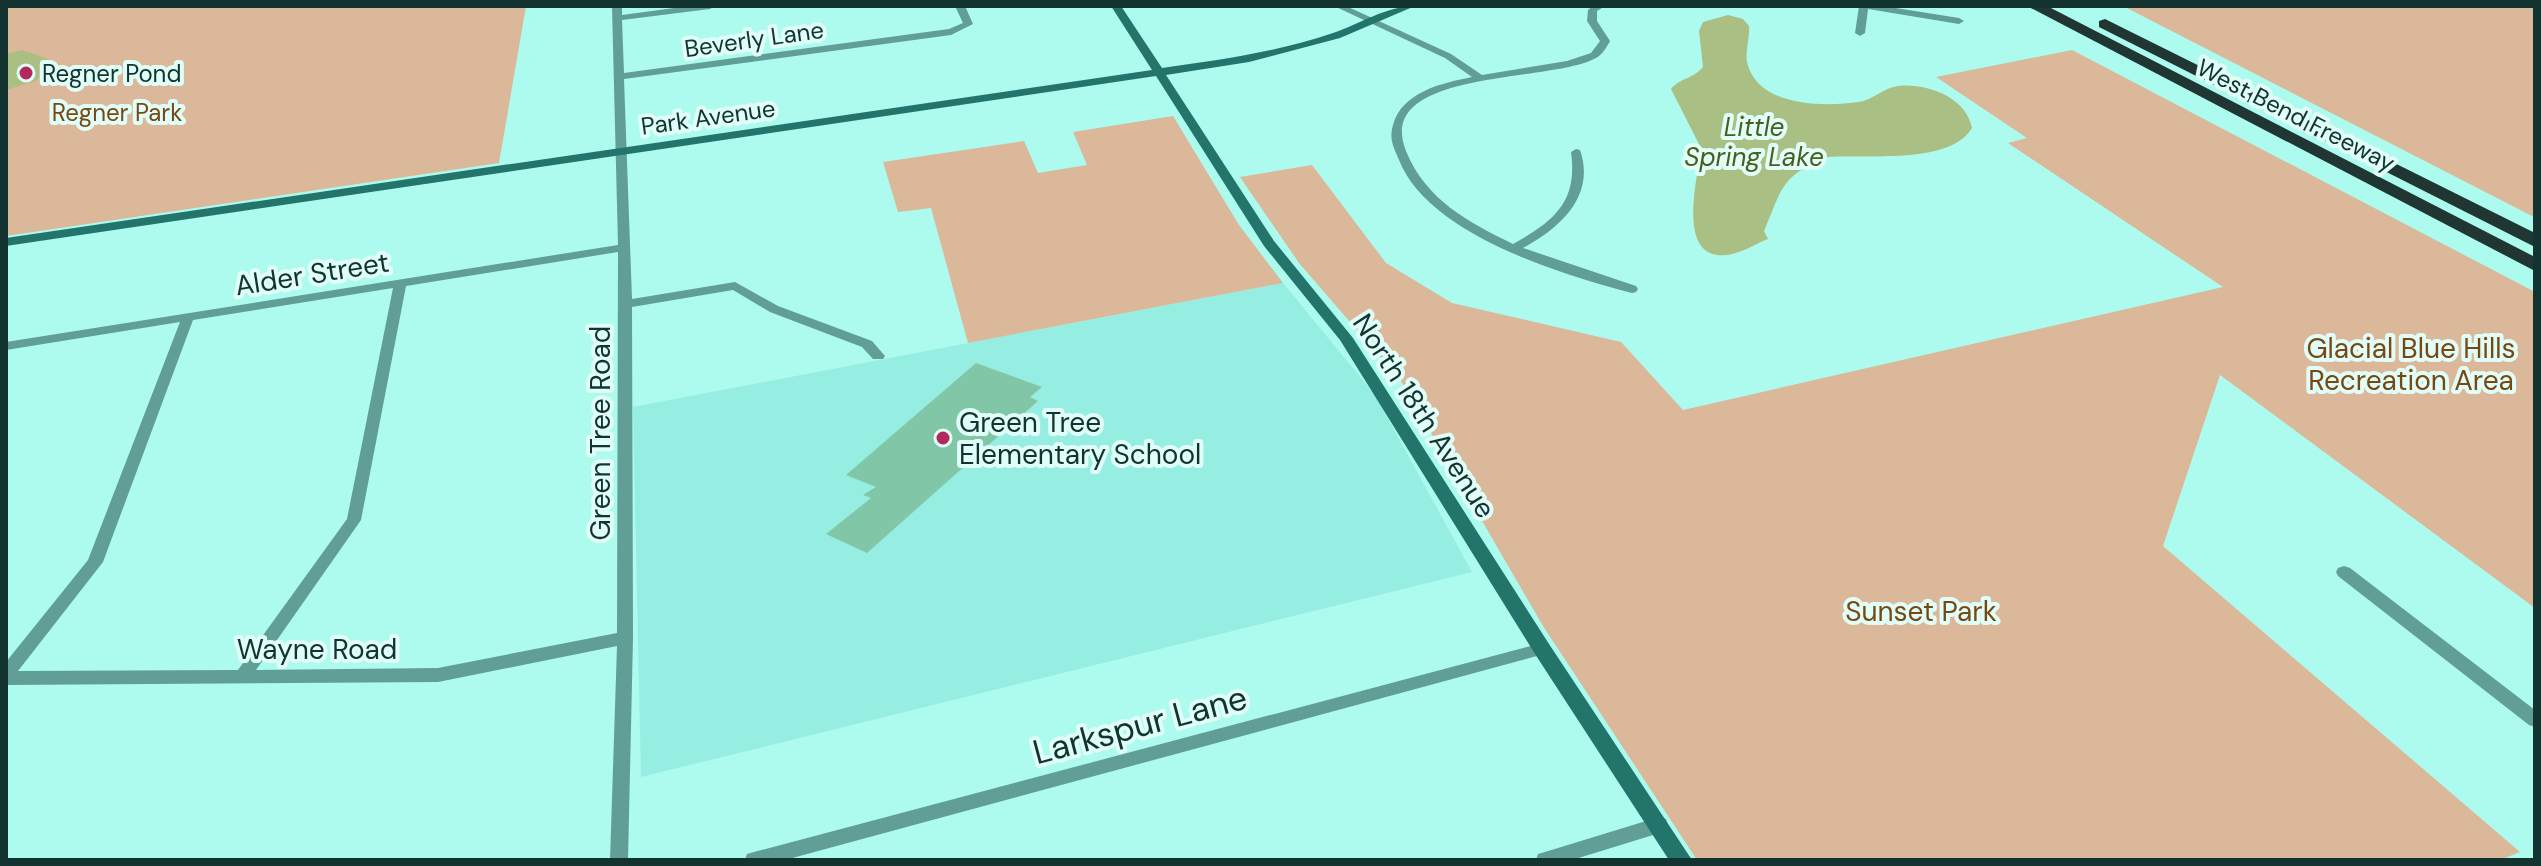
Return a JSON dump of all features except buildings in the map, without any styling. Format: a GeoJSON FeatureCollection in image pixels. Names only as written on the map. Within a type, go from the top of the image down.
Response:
{"type":"FeatureCollection","features":[{"type":"Feature","properties":{"kind":"highway","name":"West Bend Freeway"},"geometry":{"type":"LineString","coordinates":[[2035,6],[2535,265]]}},
{"type":"Feature","properties":{"kind":"highway","name":"West Bend Freeway"},"geometry":{"type":"LineString","coordinates":[[2070,6],[2535,241]]}},
{"type":"Feature","properties":{"kind":"street"},"geometry":{"type":"LineString","coordinates":[[618,12],[710,6]]}},
{"type":"Feature","properties":{"kind":"street","name":"Beverly Lane"},"geometry":{"type":"LineString","coordinates":[[620,77],[951,32],[968,24],[960,6]]}},
{"type":"Feature","properties":{"kind":"street","name":"North 18th Avenue"},"geometry":{"type":"LineString","coordinates":[[1116,6],[1157,74],[1269,243],[1346,338],[1542,649],[1681,860]]}},
{"type":"Feature","properties":{"kind":"street"},"geometry":{"type":"LineString","coordinates":[[1339,6],[1448,56],[1480,78]]}},
{"type":"Feature","properties":{"kind":"street","name":"Park Avenue"},"geometry":{"type":"LineString","coordinates":[[6,242],[1157,74],[1292,49],[1410,6]]}},
{"type":"Feature","properties":{"kind":"street"},"geometry":{"type":"LineString","coordinates":[[1600,6],[1593,10],[1592,21],[1605,41],[1596,54],[1566,63],[1480,78],[1418,97],[1399,114],[1392,133],[1396,151],[1416,184],[1472,228],[1513,249],[1557,266],[1632,289]]}},
{"type":"Feature","properties":{"kind":"street"},"geometry":{"type":"LineString","coordinates":[[1860,33],[1865,6],[1959,21]]}},
{"type":"Feature","properties":{"kind":"street","name":"Green Tree Road"},"geometry":{"type":"LineString","coordinates":[[618,12],[626,304],[625,638],[619,860]]}},
{"type":"Feature","properties":{"kind":"street"},"geometry":{"type":"LineString","coordinates":[[1513,249],[1551,228],[1569,206],[1579,164],[1576,152]]}},
{"type":"Feature","properties":{"kind":"street","name":"Alder Street"},"geometry":{"type":"LineString","coordinates":[[6,346],[625,247]]}},
{"type":"Feature","properties":{"kind":"street"},"geometry":{"type":"LineString","coordinates":[[244,674],[354,520],[400,285]]}},
{"type":"Feature","properties":{"kind":"street"},"geometry":{"type":"LineString","coordinates":[[626,304],[735,286],[774,309],[867,344],[878,356]]}},
{"type":"Feature","properties":{"kind":"street"},"geometry":{"type":"LineString","coordinates":[[6,676],[95,562],[188,317]]}},
{"type":"Feature","properties":{"kind":"street"},"geometry":{"type":"LineString","coordinates":[[2344,572],[2535,720]]}},
{"type":"Feature","properties":{"kind":"street","name":"Wayne Road"},"geometry":{"type":"LineString","coordinates":[[6,676],[438,675],[625,638]]}},
{"type":"Feature","properties":{"kind":"street","name":"Larkspur Lane"},"geometry":{"type":"LineString","coordinates":[[754,860],[1542,649]]}},
{"type":"Feature","properties":{"kind":"street"},"geometry":{"type":"LineString","coordinates":[[1545,860],[1659,825]]}},
{"type":"Feature","properties":{"kind":"shaded area"},"geometry":{"type":"Polygon","coordinates":[[[1283,283],[1375,395],[1472,572],[641,777],[633,407],[1283,283]]]}},
{"type":"Feature","properties":{"kind":"green space","name":"Regner Park"},"geometry":{"type":"Polygon","coordinates":[[[6,6],[526,6],[499,163],[6,236],[6,6]]]}},
{"type":"Feature","properties":{"kind":"green space"},"geometry":{"type":"Polygon","coordinates":[[[2123,6],[2535,6],[2535,217],[2534,217],[2123,6]]]}},
{"type":"Feature","properties":{"kind":"green space","name":"Sunset Park"},"geometry":{"type":"Polygon","coordinates":[[[2072,50],[2535,292],[2535,608],[2220,375],[2163,546],[2520,852],[2500,860],[1697,860],[1543,626],[1401,381],[1299,263],[1240,177],[1312,165],[1386,263],[1452,303],[1621,342],[1683,410],[2223,287],[2008,143],[2027,138],[1936,77],[2072,50]]]}},
{"type":"Feature","properties":{"kind":"green space"},"geometry":{"type":"Polygon","coordinates":[[[1173,116],[1239,225],[1283,283],[968,343],[931,208],[898,212],[883,162],[1024,141],[1038,173],[1087,165],[1073,132],[1173,116]]]}},
{"type":"Feature","properties":{"kind":"water","name":"Little Spring Lake"},"geometry":{"type":"Polygon","coordinates":[[[1728,15],[1743,19],[1749,26],[1747,62],[1753,77],[1777,96],[1793,101],[1844,104],[1864,101],[1898,86],[1921,87],[1954,100],[1968,117],[1972,128],[1961,140],[1927,153],[1827,157],[1812,164],[1785,185],[1764,231],[1768,239],[1733,254],[1712,254],[1702,247],[1694,221],[1697,174],[1704,154],[1671,89],[1703,67],[1699,31],[1703,22],[1728,15]]]}},
{"type":"Feature","properties":{"kind":"water","name":"Regner Pond"},"geometry":{"type":"Polygon","coordinates":[[[22,50],[51,60],[49,70],[35,81],[6,90],[6,54],[22,50]]]}},
{"type":"Feature","properties":{"kind":"place","name":"Regner Pond"},"geometry":{"type":"Point","coordinates":[26,73]}},
{"type":"Feature","properties":{"kind":"place","name":"Green Tree Elementary School"},"geometry":{"type":"Point","coordinates":[943,438]}},
{"type":"Feature","properties":{"kind":"park label","name":"Glacial Blue Hills Recreation Area"},"geometry":{"type":"Point","coordinates":[2411,364]}}]}
